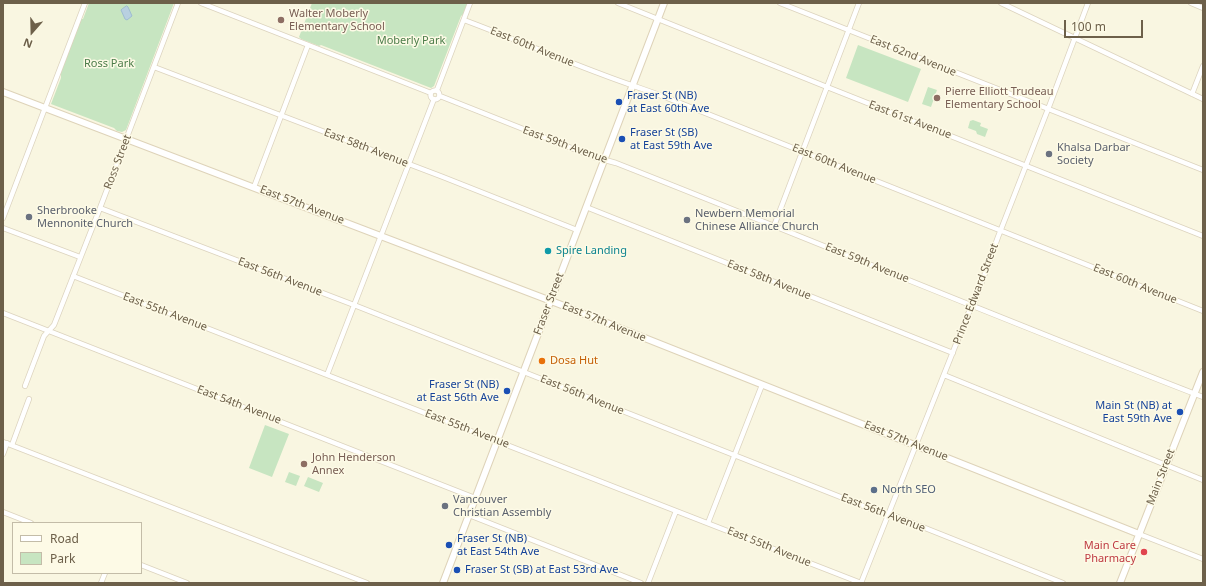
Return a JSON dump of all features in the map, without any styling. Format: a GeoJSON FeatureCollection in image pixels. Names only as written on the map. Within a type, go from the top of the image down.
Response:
{"type":"FeatureCollection","features":[{"type":"Feature","properties":{"kind":"street"},"geometry":{"type":"LineString","coordinates":[[3,218],[85,3]]}},
{"type":"Feature","properties":{"kind":"street","name":"Ross Street"},"geometry":{"type":"LineString","coordinates":[[25,386],[44,336],[54,325],[178,3]]}},
{"type":"Feature","properties":{"kind":"street"},"geometry":{"type":"LineString","coordinates":[[201,3],[431,93],[437,90],[470,3]]}},
{"type":"Feature","properties":{"kind":"street","name":"East 61st Avenue"},"geometry":{"type":"LineString","coordinates":[[618,3],[1203,236]]}},
{"type":"Feature","properties":{"kind":"street","name":"Fraser Street"},"geometry":{"type":"LineString","coordinates":[[443,583],[664,3]]}},
{"type":"Feature","properties":{"kind":"street","name":"East 62nd Avenue"},"geometry":{"type":"LineString","coordinates":[[780,3],[1203,170]]}},
{"type":"Feature","properties":{"kind":"street"},"geometry":{"type":"LineString","coordinates":[[774,226],[859,3]]}},
{"type":"Feature","properties":{"kind":"street"},"geometry":{"type":"LineString","coordinates":[[1001,3],[1203,99]]}},
{"type":"Feature","properties":{"kind":"street","name":"Prince Edward Street"},"geometry":{"type":"LineString","coordinates":[[861,583],[972,305],[1088,3]]}},
{"type":"Feature","properties":{"kind":"street"},"geometry":{"type":"LineString","coordinates":[[1191,3],[1203,8]]}},
{"type":"Feature","properties":{"kind":"street","name":"East 60th Avenue"},"geometry":{"type":"LineString","coordinates":[[464,20],[600,74],[626,84],[633,85],[1203,311]]}},
{"type":"Feature","properties":{"kind":"street"},"geometry":{"type":"LineString","coordinates":[[254,187],[308,45]]}},
{"type":"Feature","properties":{"kind":"street"},"geometry":{"type":"LineString","coordinates":[[1192,94],[1203,66]]}},
{"type":"Feature","properties":{"kind":"street","name":"East 58th Avenue"},"geometry":{"type":"LineString","coordinates":[[154,67],[577,230]]}},
{"type":"Feature","properties":{"kind":"street"},"geometry":{"type":"LineString","coordinates":[[327,375],[434,99],[440,96],[440,93],[437,90]]}},
{"type":"Feature","properties":{"kind":"street","name":"East 57th Avenue"},"geometry":{"type":"LineString","coordinates":[[3,92],[127,138],[550,301],[1203,559]]}},
{"type":"Feature","properties":{"kind":"street"},"geometry":{"type":"LineString","coordinates":[[431,93],[431,97],[434,99]]}},
{"type":"Feature","properties":{"kind":"street","name":"East 59th Avenue"},"geometry":{"type":"LineString","coordinates":[[440,96],[774,226],[1009,321],[1203,397]]}},
{"type":"Feature","properties":{"kind":"street","name":"East 58th Avenue"},"geometry":{"type":"LineString","coordinates":[[586,207],[952,353]]}},
{"type":"Feature","properties":{"kind":"street","name":"East 56th Avenue"},"geometry":{"type":"LineString","coordinates":[[100,208],[354,305],[734,456],[1063,583]]}},
{"type":"Feature","properties":{"kind":"street"},"geometry":{"type":"LineString","coordinates":[[3,228],[80,257]]}},
{"type":"Feature","properties":{"kind":"street","name":"East 55th Avenue"},"geometry":{"type":"LineString","coordinates":[[73,276],[861,583]]}},
{"type":"Feature","properties":{"kind":"street","name":"East 54th Avenue"},"geometry":{"type":"LineString","coordinates":[[3,313],[475,498]]}},
{"type":"Feature","properties":{"kind":"street","name":"Main Street"},"geometry":{"type":"LineString","coordinates":[[1120,583],[1203,372]]}},
{"type":"Feature","properties":{"kind":"street"},"geometry":{"type":"LineString","coordinates":[[944,375],[1203,480]]}},
{"type":"Feature","properties":{"kind":"street"},"geometry":{"type":"LineString","coordinates":[[708,523],[762,385]]}},
{"type":"Feature","properties":{"kind":"street"},"geometry":{"type":"LineString","coordinates":[[3,454],[29,399]]}},
{"type":"Feature","properties":{"kind":"street"},"geometry":{"type":"LineString","coordinates":[[7,443],[367,583]]}},
{"type":"Feature","properties":{"kind":"street"},"geometry":{"type":"LineString","coordinates":[[648,583],[676,511]]}},
{"type":"Feature","properties":{"kind":"street"},"geometry":{"type":"LineString","coordinates":[[3,512],[28,522]]}},
{"type":"Feature","properties":{"kind":"street"},"geometry":{"type":"LineString","coordinates":[[469,515],[641,583]]}},
{"type":"Feature","properties":{"kind":"street"},"geometry":{"type":"LineString","coordinates":[[142,565],[186,583]]}},
{"type":"Feature","properties":{"kind":"green space","name":"Ross Park"},"geometry":{"type":"Polygon","coordinates":[[[89,3],[174,3],[126,130],[122,132],[51,104],[61,78],[58,69],[79,19],[83,19],[89,3]]]}},
{"type":"Feature","properties":{"kind":"green space","name":"Moberly Park"},"geometry":{"type":"Polygon","coordinates":[[[312,3],[470,3],[465,13],[461,16],[434,86],[431,88],[321,45],[319,46],[301,39],[299,37],[312,3]]]}},
{"type":"Feature","properties":{"kind":"green space"},"geometry":{"type":"Polygon","coordinates":[[[858,45],[921,69],[908,102],[846,78],[858,45]]]}},
{"type":"Feature","properties":{"kind":"green space"},"geometry":{"type":"Polygon","coordinates":[[[928,87],[937,90],[931,107],[922,104],[928,87]]]}},
{"type":"Feature","properties":{"kind":"green space"},"geometry":{"type":"Polygon","coordinates":[[[973,120],[981,123],[980,126],[988,129],[985,137],[968,128],[970,121],[973,120]]]}},
{"type":"Feature","properties":{"kind":"green space"},"geometry":{"type":"Polygon","coordinates":[[[265,425],[289,434],[272,477],[249,468],[265,425]]]}},
{"type":"Feature","properties":{"kind":"green space"},"geometry":{"type":"Polygon","coordinates":[[[289,472],[300,476],[296,486],[285,482],[289,472]]]}},
{"type":"Feature","properties":{"kind":"green space"},"geometry":{"type":"Polygon","coordinates":[[[308,477],[323,483],[319,492],[304,486],[308,477]]]}},
{"type":"Feature","properties":{"kind":"water"},"geometry":{"type":"Polygon","coordinates":[[[127,6],[132,16],[127,20],[125,19],[121,10],[127,6]]]}},
{"type":"Feature","properties":{"kind":"place","name":"Walter Moberly Elementary School"},"geometry":{"type":"Point","coordinates":[281,20]}},
{"type":"Feature","properties":{"kind":"place","name":"Pierre Elliott Trudeau Elementary School"},"geometry":{"type":"Point","coordinates":[937,98]}},
{"type":"Feature","properties":{"kind":"place","name":"Fraser St (NB) at East 60th Ave"},"geometry":{"type":"Point","coordinates":[619,102]}},
{"type":"Feature","properties":{"kind":"place","name":"Fraser St (SB) at East 59th Ave"},"geometry":{"type":"Point","coordinates":[622,139]}},
{"type":"Feature","properties":{"kind":"place","name":"Khalsa Darbar Society"},"geometry":{"type":"Point","coordinates":[1049,154]}},
{"type":"Feature","properties":{"kind":"place","name":"Sherbrooke Mennonite Church"},"geometry":{"type":"Point","coordinates":[29,217]}},
{"type":"Feature","properties":{"kind":"place","name":"Newbern Memorial Chinese Alliance Church"},"geometry":{"type":"Point","coordinates":[687,220]}},
{"type":"Feature","properties":{"kind":"place","name":"Spire Landing"},"geometry":{"type":"Point","coordinates":[548,251]}},
{"type":"Feature","properties":{"kind":"place","name":"Dosa Hut"},"geometry":{"type":"Point","coordinates":[542,361]}},
{"type":"Feature","properties":{"kind":"place","name":"Fraser St (NB) at East 56th Ave"},"geometry":{"type":"Point","coordinates":[507,391]}},
{"type":"Feature","properties":{"kind":"place","name":"Main St (NB) at East 59th Ave"},"geometry":{"type":"Point","coordinates":[1180,412]}},
{"type":"Feature","properties":{"kind":"place","name":"John Henderson Annex"},"geometry":{"type":"Point","coordinates":[304,464]}},
{"type":"Feature","properties":{"kind":"place","name":"North SEO"},"geometry":{"type":"Point","coordinates":[874,490]}},
{"type":"Feature","properties":{"kind":"place","name":"Vancouver Christian Assembly"},"geometry":{"type":"Point","coordinates":[445,506]}},
{"type":"Feature","properties":{"kind":"place","name":"Fraser St (NB) at East 54th Ave"},"geometry":{"type":"Point","coordinates":[449,545]}},
{"type":"Feature","properties":{"kind":"place","name":"Main Care Pharmacy"},"geometry":{"type":"Point","coordinates":[1144,552]}},
{"type":"Feature","properties":{"kind":"place","name":"Fraser St (SB) at East 53rd Ave"},"geometry":{"type":"Point","coordinates":[457,570]}}]}
